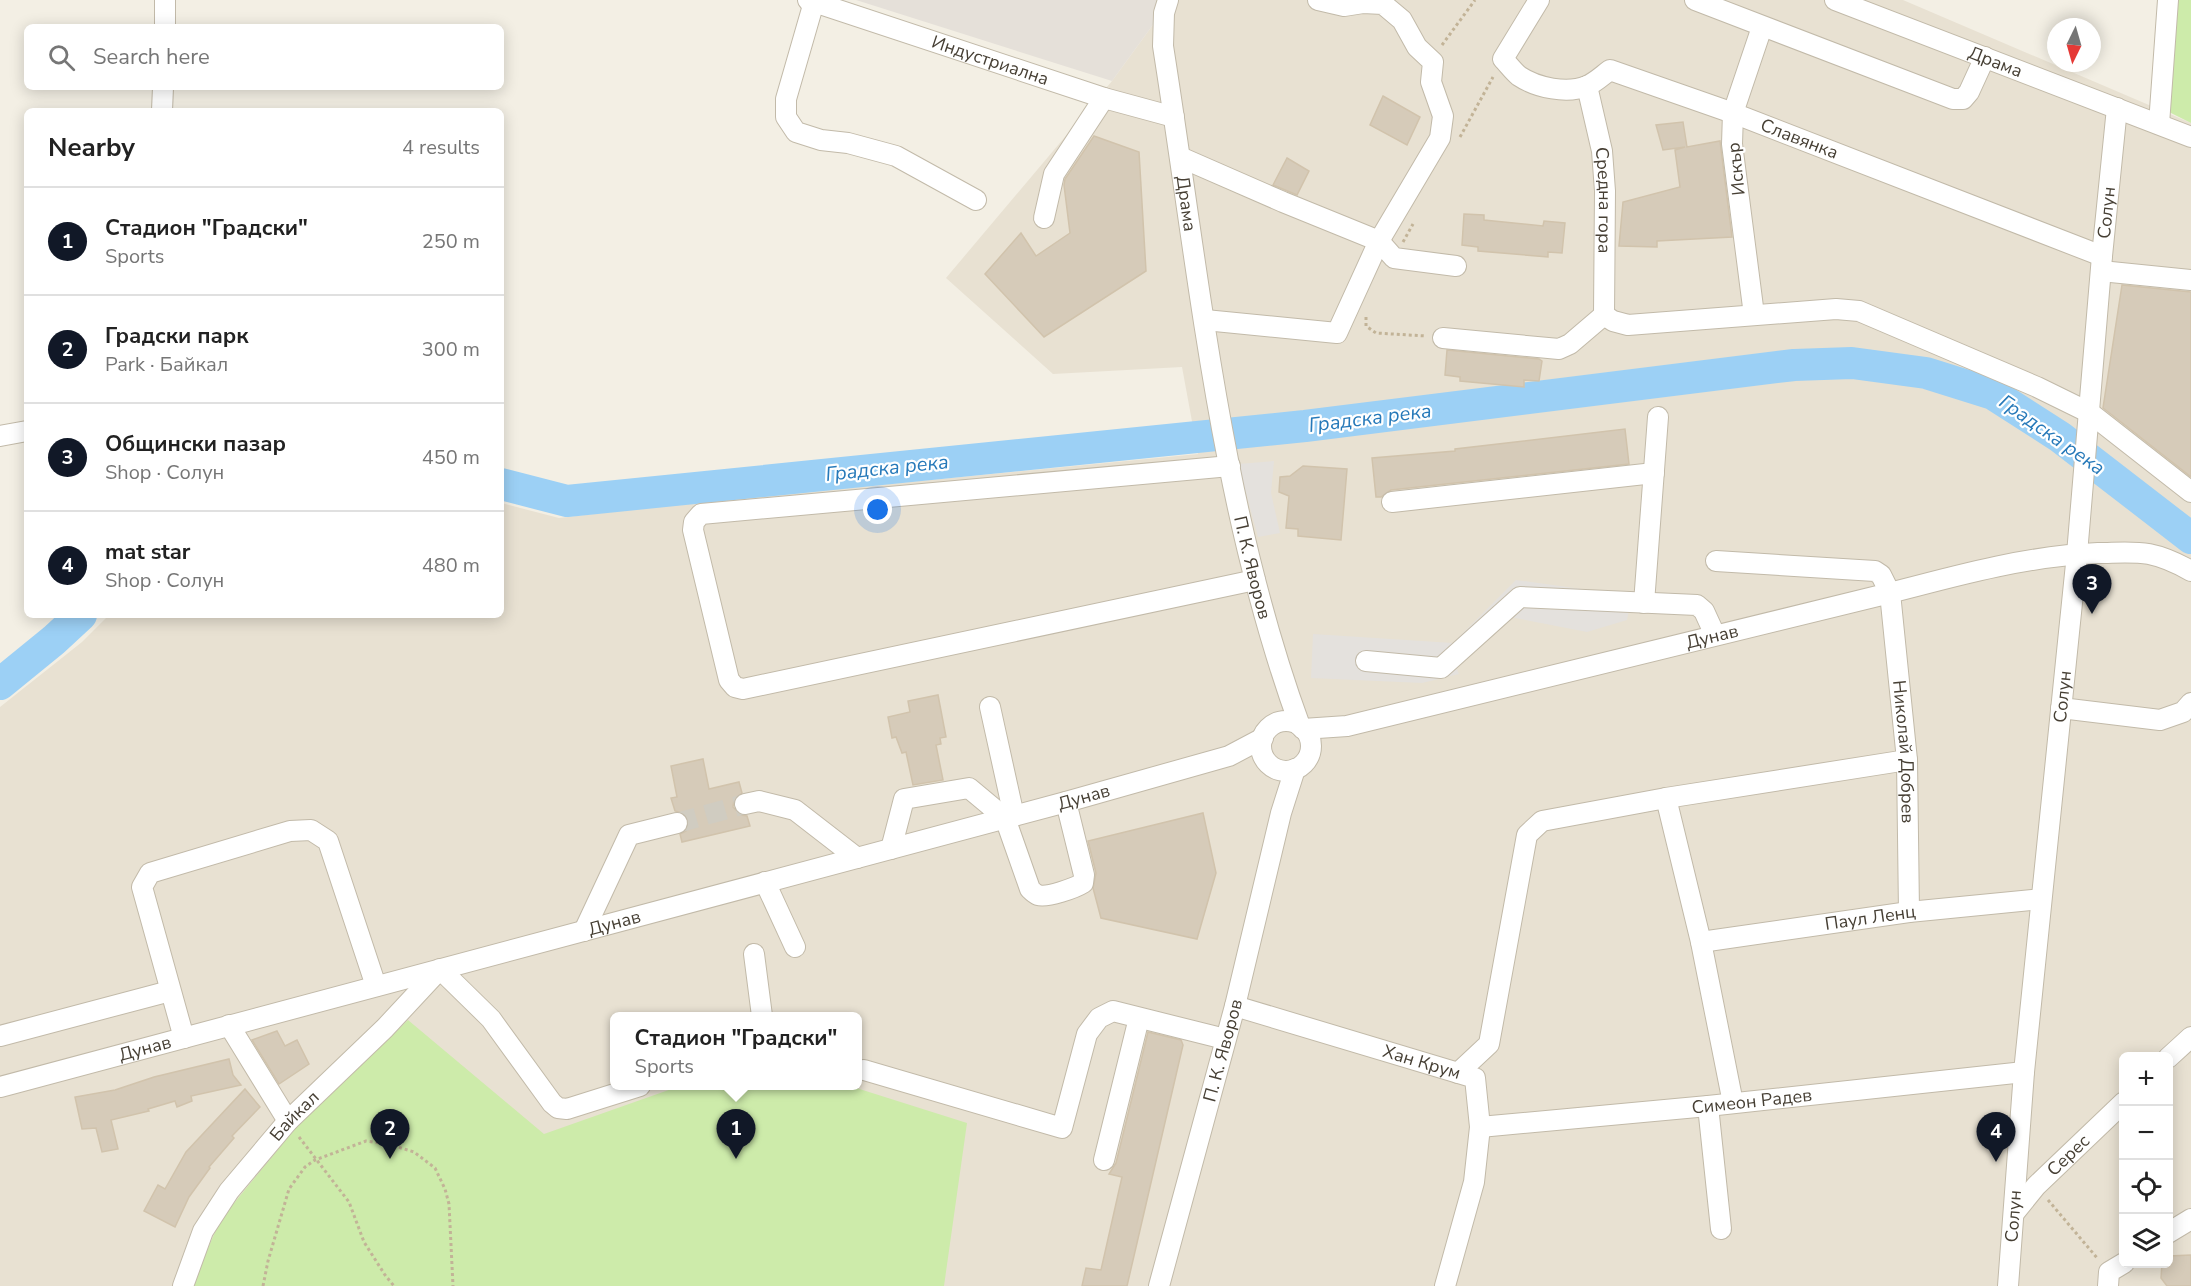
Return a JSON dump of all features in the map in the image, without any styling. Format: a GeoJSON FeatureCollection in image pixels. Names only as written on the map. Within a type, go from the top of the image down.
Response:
{"type":"FeatureCollection","features":[{"type":"Feature","properties":{"kind":"street"},"geometry":{"type":"LineString","coordinates":[[165,0],[165,24]]}},
{"type":"Feature","properties":{"kind":"street","name":"Драма"},"geometry":{"type":"LineString","coordinates":[[1168,0],[1164,13],[1163,46],[1217,406]]}},
{"type":"Feature","properties":{"kind":"street"},"geometry":{"type":"LineString","coordinates":[[1205,320],[1337,333],[1379,241],[1440,138],[1443,116],[1431,82],[1433,62],[1416,47],[1402,20],[1383,4],[1363,3],[1344,6],[1318,0]]}},
{"type":"Feature","properties":{"kind":"street","name":"Славянка"},"geometry":{"type":"LineString","coordinates":[[1539,0],[1503,59],[1520,76],[1545,87],[1571,89],[1587,86],[1610,70],[1733,113],[2102,263],[2191,280]]}},
{"type":"Feature","properties":{"kind":"street"},"geometry":{"type":"LineString","coordinates":[[1695,0],[1953,99],[1963,99],[1969,92],[1984,57]]}},
{"type":"Feature","properties":{"kind":"street","name":"Драма"},"geometry":{"type":"LineString","coordinates":[[1835,0],[2191,137]]}},
{"type":"Feature","properties":{"kind":"street"},"geometry":{"type":"LineString","coordinates":[[2159,124],[2168,0]]}},
{"type":"Feature","properties":{"kind":"street"},"geometry":{"type":"LineString","coordinates":[[811,1],[786,99],[786,117],[795,132],[896,156],[976,200]]}},
{"type":"Feature","properties":{"kind":"street","name":"Индустриална"},"geometry":{"type":"LineString","coordinates":[[811,1],[857,9],[1104,98],[1174,117]]}},
{"type":"Feature","properties":{"kind":"street","name":"Искър"},"geometry":{"type":"LineString","coordinates":[[1754,315],[1732,144],[1733,113],[1762,27]]}},
{"type":"Feature","properties":{"kind":"street","name":"Средна гора"},"geometry":{"type":"LineString","coordinates":[[1587,86],[1602,151],[1605,191],[1604,315]]}},
{"type":"Feature","properties":{"kind":"street"},"geometry":{"type":"LineString","coordinates":[[162,108],[163,90]]}},
{"type":"Feature","properties":{"kind":"street"},"geometry":{"type":"LineString","coordinates":[[1044,218],[1054,174],[1104,98]]}},
{"type":"Feature","properties":{"kind":"street","name":"Солун"},"geometry":{"type":"LineString","coordinates":[[2008,1286],[2024,1072],[2077,554],[2117,108]]}},
{"type":"Feature","properties":{"kind":"street"},"geometry":{"type":"LineString","coordinates":[[1180,157],[1379,241],[1395,258],[1456,266]]}},
{"type":"Feature","properties":{"kind":"street"},"geometry":{"type":"LineString","coordinates":[[1443,338],[1559,349],[1570,344],[1604,315],[1613,321],[1628,325],[1836,309],[1858,311],[2037,387],[2090,413],[2191,492]]}},
{"type":"Feature","properties":{"kind":"street","name":"П. К. Яворов"},"geometry":{"type":"LineString","coordinates":[[1217,406],[1255,580],[1278,667],[1304,733]]}},
{"type":"Feature","properties":{"kind":"street"},"geometry":{"type":"LineString","coordinates":[[1644,603],[1658,417]]}},
{"type":"Feature","properties":{"kind":"street"},"geometry":{"type":"LineString","coordinates":[[0,436],[24,432]]}},
{"type":"Feature","properties":{"kind":"street"},"geometry":{"type":"LineString","coordinates":[[1230,466],[701,514],[694,522],[693,530],[729,680],[735,687],[743,689],[1255,580]]}},
{"type":"Feature","properties":{"kind":"street"},"geometry":{"type":"LineString","coordinates":[[1392,502],[1654,473]]}},
{"type":"Feature","properties":{"kind":"street","name":"Дунав"},"geometry":{"type":"LineString","coordinates":[[0,1087],[1066,802],[1229,756],[1275,751],[1284,722],[1304,733],[1347,726],[1977,570],[2077,554],[2148,554],[2173,561],[2191,571]]}},
{"type":"Feature","properties":{"kind":"street"},"geometry":{"type":"LineString","coordinates":[[1716,561],[1875,571],[1881,574],[1890,593]]}},
{"type":"Feature","properties":{"kind":"street","name":"Николай Добрев"},"geometry":{"type":"LineString","coordinates":[[1890,593],[1907,760],[1909,912]]}},
{"type":"Feature","properties":{"kind":"street"},"geometry":{"type":"LineString","coordinates":[[1366,661],[1441,668],[1520,597],[1698,605],[1704,611],[1715,635]]}},
{"type":"Feature","properties":{"kind":"street","name":"П. К. Яворов"},"geometry":{"type":"LineString","coordinates":[[1159,1286],[1235,1006],[1281,813],[1275,751],[1278,667]]}},
{"type":"Feature","properties":{"kind":"street"},"geometry":{"type":"LineString","coordinates":[[1441,668],[1450,699]]}},
{"type":"Feature","properties":{"kind":"street"},"geometry":{"type":"LineString","coordinates":[[2061,708],[2160,720],[2183,712],[2191,703]]}},
{"type":"Feature","properties":{"kind":"street"},"geometry":{"type":"LineString","coordinates":[[990,707],[1010,817],[1030,889],[1037,895],[1044,896],[1077,887],[1083,883],[1084,874],[1066,802]]}},
{"type":"Feature","properties":{"kind":"street"},"geometry":{"type":"LineString","coordinates":[[1275,751],[1307,760],[1304,733]]}},
{"type":"Feature","properties":{"kind":"street"},"geometry":{"type":"LineString","coordinates":[[1458,1073],[1489,1044],[1527,835],[1542,821],[1666,798],[1907,760]]}},
{"type":"Feature","properties":{"kind":"street"},"geometry":{"type":"LineString","coordinates":[[891,849],[904,799],[969,788],[1010,817]]}},
{"type":"Feature","properties":{"kind":"street"},"geometry":{"type":"LineString","coordinates":[[1666,798],[1701,942],[1733,1102]]}},
{"type":"Feature","properties":{"kind":"street"},"geometry":{"type":"LineString","coordinates":[[744,804],[759,801],[795,810],[857,858]]}},
{"type":"Feature","properties":{"kind":"street"},"geometry":{"type":"LineString","coordinates":[[584,931],[629,835],[677,823]]}},
{"type":"Feature","properties":{"kind":"street"},"geometry":{"type":"LineString","coordinates":[[184,1038],[142,887],[150,873],[290,831],[311,830],[328,841],[376,986]]}},
{"type":"Feature","properties":{"kind":"street"},"geometry":{"type":"LineString","coordinates":[[765,882],[795,947]]}},
{"type":"Feature","properties":{"kind":"street","name":"Паул Ленц"},"geometry":{"type":"LineString","coordinates":[[1701,942],[1909,912],[2041,899]]}},
{"type":"Feature","properties":{"kind":"street"},"geometry":{"type":"LineString","coordinates":[[754,954],[761,1012]]}},
{"type":"Feature","properties":{"kind":"street"},"geometry":{"type":"LineString","coordinates":[[440,969],[491,1019],[558,1108],[567,1109],[627,1090]]}},
{"type":"Feature","properties":{"kind":"street","name":"Байкал"},"geometry":{"type":"LineString","coordinates":[[183,1286],[199,1239],[229,1191],[288,1121],[385,1028],[440,969]]}},
{"type":"Feature","properties":{"kind":"street"},"geometry":{"type":"LineString","coordinates":[[0,1036],[170,991]]}},
{"type":"Feature","properties":{"kind":"street","name":"Хан Крум"},"geometry":{"type":"LineString","coordinates":[[1235,1006],[1475,1078],[1480,1127],[1474,1182],[1445,1286]]}},
{"type":"Feature","properties":{"kind":"street"},"geometry":{"type":"LineString","coordinates":[[864,1070],[1062,1128],[1087,1034],[1099,1018],[1113,1011],[1226,1039]]}},
{"type":"Feature","properties":{"kind":"street"},"geometry":{"type":"LineString","coordinates":[[1104,1160],[1139,1018]]}},
{"type":"Feature","properties":{"kind":"street"},"geometry":{"type":"LineString","coordinates":[[229,1025],[288,1121]]}},
{"type":"Feature","properties":{"kind":"street"},"geometry":{"type":"LineString","coordinates":[[2173,1054],[2191,1037]]}},
{"type":"Feature","properties":{"kind":"street","name":"Симеон Радев"},"geometry":{"type":"LineString","coordinates":[[1480,1127],[1708,1106],[2024,1072]]}},
{"type":"Feature","properties":{"kind":"street"},"geometry":{"type":"LineString","coordinates":[[1708,1106],[1721,1230]]}},
{"type":"Feature","properties":{"kind":"street","name":"Серес"},"geometry":{"type":"LineString","coordinates":[[2015,1212],[2036,1186],[2120,1106]]}},
{"type":"Feature","properties":{"kind":"street"},"geometry":{"type":"LineString","coordinates":[[2173,1230],[2191,1219]]}},
{"type":"Feature","properties":{"kind":"path"},"geometry":{"type":"LineString","coordinates":[[1433,62],[1443,43],[1475,0]]}},
{"type":"Feature","properties":{"kind":"path"},"geometry":{"type":"LineString","coordinates":[[1366,309],[1366,326],[1376,333],[1443,338]]}},
{"type":"Feature","properties":{"kind":"path"},"geometry":{"type":"LineString","coordinates":[[288,1121],[315,1160],[349,1202],[364,1242],[394,1286]]}},
{"type":"Feature","properties":{"kind":"path"},"geometry":{"type":"LineString","coordinates":[[263,1286],[289,1189],[305,1167],[315,1160],[366,1141],[388,1144],[414,1152],[435,1168],[449,1204],[453,1286]]}},
{"type":"Feature","properties":{"kind":"path"},"geometry":{"type":"LineString","coordinates":[[2036,1186],[2114,1274]]}},
{"type":"Feature","properties":{"kind":"shaded area"},"geometry":{"type":"Polygon","coordinates":[[[856,0],[1171,0],[1112,81],[856,0]]]}},
{"type":"Feature","properties":{"kind":"shaded area"},"geometry":{"type":"Polygon","coordinates":[[[1171,0],[1903,0],[2047,62],[2047,72],[2072,72],[2191,123],[2191,1286],[0,1286],[0,707],[82,642],[106,618],[504,618],[504,504],[559,518],[1198,454],[1182,367],[1053,374],[946,278],[1112,81],[1171,0]]]}},
{"type":"Feature","properties":{"kind":"shaded area"},"geometry":{"type":"Polygon","coordinates":[[[1274,461],[1271,493],[1280,533],[1258,537],[1238,464],[1274,461]]]}},
{"type":"Feature","properties":{"kind":"shaded area"},"geometry":{"type":"Polygon","coordinates":[[[1516,580],[1632,596],[1627,620],[1587,632],[1510,617],[1455,665],[1459,674],[1422,683],[1311,678],[1313,634],[1453,643],[1516,580]]]}},
{"type":"Feature","properties":{"kind":"green space"},"geometry":{"type":"Polygon","coordinates":[[[2177,0],[2191,0],[2191,123],[2167,111],[2177,0]]]}},
{"type":"Feature","properties":{"kind":"green space"},"geometry":{"type":"Polygon","coordinates":[[[408,1020],[544,1134],[669,1090],[862,1090],[967,1123],[944,1286],[191,1286],[221,1219],[299,1124],[408,1020]]]}},
{"type":"Feature","properties":{"kind":"building"},"geometry":{"type":"Polygon","coordinates":[[[1383,96],[1420,117],[1407,145],[1370,125],[1383,96]]]}},
{"type":"Feature","properties":{"kind":"building"},"geometry":{"type":"Polygon","coordinates":[[[1683,122],[1687,147],[1720,141],[1732,237],[1657,241],[1657,247],[1619,246],[1623,202],[1680,187],[1675,150],[1685,147],[1663,150],[1656,125],[1683,122]]]}},
{"type":"Feature","properties":{"kind":"building"},"geometry":{"type":"Polygon","coordinates":[[[1094,136],[1139,152],[1146,271],[1044,337],[985,274],[1021,233],[1036,256],[1070,233],[1065,179],[1094,136]]]}},
{"type":"Feature","properties":{"kind":"building"},"geometry":{"type":"Polygon","coordinates":[[[1287,158],[1309,171],[1297,195],[1273,185],[1287,158]]]}},
{"type":"Feature","properties":{"kind":"building"},"geometry":{"type":"Polygon","coordinates":[[[1464,214],[1484,215],[1484,220],[1543,226],[1544,221],[1565,223],[1562,253],[1548,252],[1548,257],[1478,251],[1478,247],[1462,245],[1464,214]]]}},
{"type":"Feature","properties":{"kind":"building"},"geometry":{"type":"Polygon","coordinates":[[[2122,285],[2191,292],[2191,477],[2103,408],[2122,285]]]}},
{"type":"Feature","properties":{"kind":"building"},"geometry":{"type":"Polygon","coordinates":[[[1447,350],[1539,359],[1542,361],[1539,381],[1524,380],[1524,387],[1460,381],[1460,377],[1445,375],[1447,350]]]}},
{"type":"Feature","properties":{"kind":"building"},"geometry":{"type":"Polygon","coordinates":[[[1625,429],[1629,464],[1391,490],[1381,497],[1376,497],[1372,458],[1455,451],[1455,449],[1625,429]]]}},
{"type":"Feature","properties":{"kind":"building"},"geometry":{"type":"Polygon","coordinates":[[[1303,466],[1347,469],[1341,540],[1298,536],[1298,529],[1286,528],[1289,496],[1279,492],[1280,477],[1290,476],[1303,466]]]}},
{"type":"Feature","properties":{"kind":"building"},"geometry":{"type":"Polygon","coordinates":[[[938,695],[946,737],[940,738],[941,744],[936,745],[943,780],[913,785],[906,752],[902,753],[896,737],[892,738],[888,717],[910,712],[908,701],[938,695]]]}},
{"type":"Feature","properties":{"kind":"building"},"geometry":{"type":"Polygon","coordinates":[[[703,759],[709,789],[739,782],[742,793],[734,800],[733,807],[741,815],[747,816],[750,826],[682,842],[680,834],[686,831],[689,821],[685,814],[675,811],[671,798],[677,797],[671,766],[703,759]]]}},
{"type":"Feature","properties":{"kind":"building"},"geometry":{"type":"Polygon","coordinates":[[[1203,813],[1216,873],[1197,939],[1101,918],[1093,888],[1096,873],[1088,841],[1203,813]]]}},
{"type":"Feature","properties":{"kind":"building"},"geometry":{"type":"Polygon","coordinates":[[[277,1031],[285,1046],[297,1040],[309,1064],[279,1084],[252,1040],[277,1031]]]}},
{"type":"Feature","properties":{"kind":"building"},"geometry":{"type":"Polygon","coordinates":[[[1148,1032],[1181,1040],[1183,1045],[1127,1286],[1082,1286],[1086,1268],[1101,1270],[1122,1177],[1109,1174],[1116,1163],[1148,1032]]]}},
{"type":"Feature","properties":{"kind":"building"},"geometry":{"type":"Polygon","coordinates":[[[229,1059],[233,1075],[241,1085],[191,1096],[192,1101],[177,1107],[175,1101],[148,1109],[149,1111],[111,1120],[118,1149],[102,1152],[96,1128],[82,1129],[75,1097],[115,1090],[154,1077],[229,1059]]]}},
{"type":"Feature","properties":{"kind":"building"},"geometry":{"type":"Polygon","coordinates":[[[245,1089],[260,1107],[232,1136],[234,1138],[209,1167],[189,1197],[175,1227],[144,1211],[158,1185],[165,1189],[186,1152],[245,1089]]]}},
{"type":"Feature","properties":{"kind":"building"},"geometry":{"type":"Polygon","coordinates":[[[2191,1255],[2191,1286],[2167,1286],[2161,1278],[2162,1268],[2173,1268],[2173,1256],[2191,1255]]]}},
{"type":"Feature","properties":{"kind":"waterway","name":"Градска река"},"geometry":{"type":"LineString","coordinates":[[504,485],[567,501],[1305,426],[1794,365],[1852,363],[1926,373],[1993,394],[2060,437],[2191,538]]}},
{"type":"Feature","properties":{"kind":"waterway","name":"Градска река"},"geometry":{"type":"LineString","coordinates":[[0,684],[78,618]]}},
{"type":"Feature","properties":{"kind":"tunnel"},"geometry":{"type":"LineString","coordinates":[[677,823],[745,804]]}},
{"type":"Feature","properties":{"kind":"place","name":"Общински пазар"},"geometry":{"type":"Point","coordinates":[2092,614]}},
{"type":"Feature","properties":{"kind":"place","name":"Градски парк"},"geometry":{"type":"Point","coordinates":[390,1159]}},
{"type":"Feature","properties":{"kind":"place","name":"Стадион \"Градски\""},"geometry":{"type":"Point","coordinates":[736,1159]}},
{"type":"Feature","properties":{"kind":"place","name":"mat star"},"geometry":{"type":"Point","coordinates":[1996,1162]}}]}
